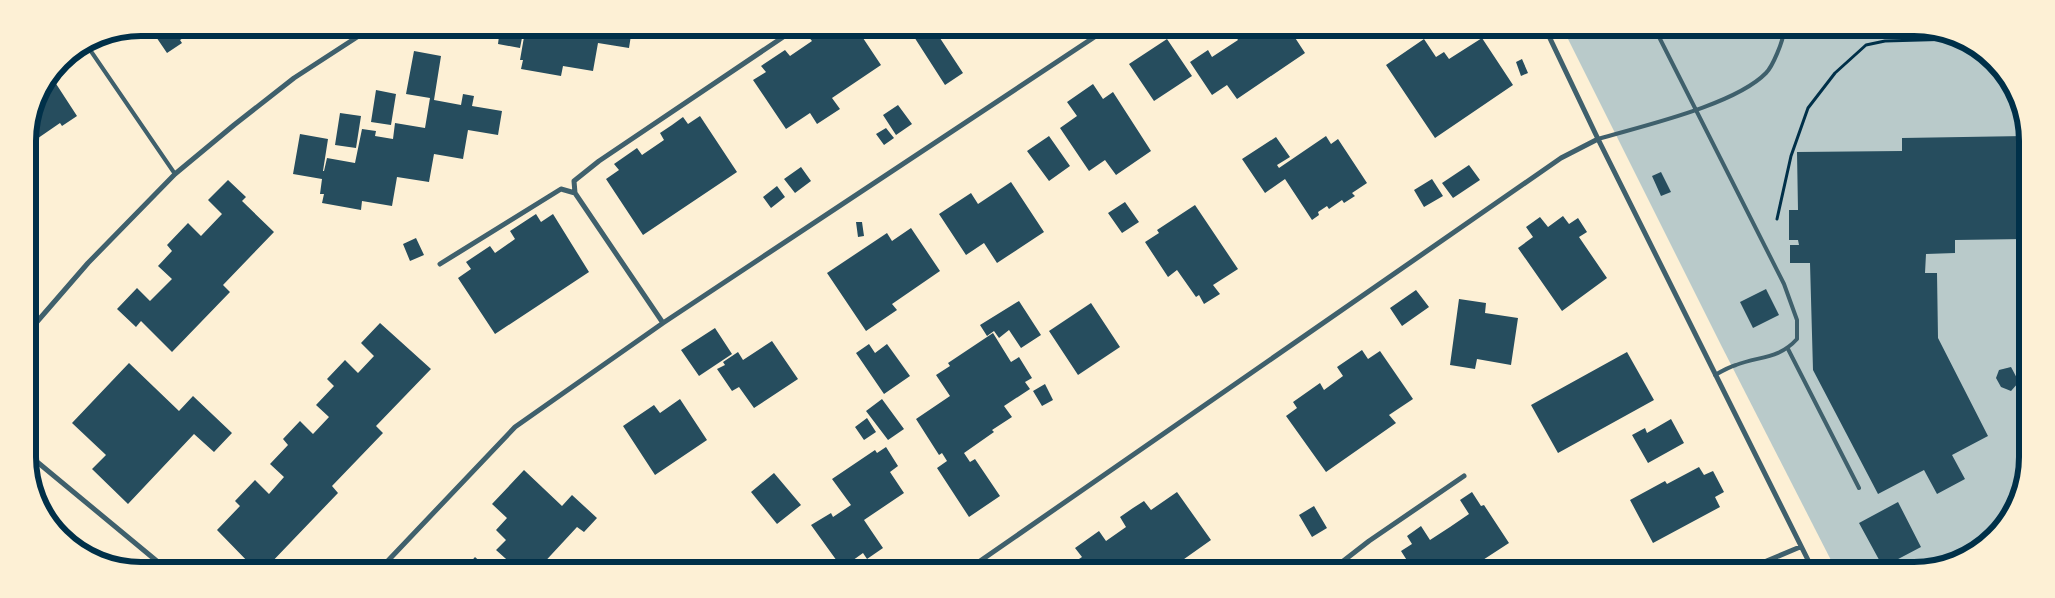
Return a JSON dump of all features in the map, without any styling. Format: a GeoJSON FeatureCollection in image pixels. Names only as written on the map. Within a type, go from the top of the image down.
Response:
{"type":"FeatureCollection","features":[{"type":"Feature","properties":{"kind":"street"},"geometry":{"type":"LineString","coordinates":[[36,322],[88,263],[176,174],[294,78],[359,36]]}},
{"type":"Feature","properties":{"kind":"street"},"geometry":{"type":"LineString","coordinates":[[663,323],[575,194],[574,181],[599,160],[785,36]]}},
{"type":"Feature","properties":{"kind":"street"},"geometry":{"type":"LineString","coordinates":[[387,562],[516,428],[663,323],[1096,36]]}},
{"type":"Feature","properties":{"kind":"street"},"geometry":{"type":"LineString","coordinates":[[1549,36],[1598,139],[1808,562]]}},
{"type":"Feature","properties":{"kind":"street"},"geometry":{"type":"LineString","coordinates":[[979,562],[1561,158],[1598,139]]}},
{"type":"Feature","properties":{"kind":"street"},"geometry":{"type":"LineString","coordinates":[[440,264],[560,189],[575,194]]}},
{"type":"Feature","properties":{"kind":"street"},"geometry":{"type":"LineString","coordinates":[[36,461],[158,562]]}},
{"type":"Feature","properties":{"kind":"street"},"geometry":{"type":"LineString","coordinates":[[1342,562],[1464,476]]}},
{"type":"Feature","properties":{"kind":"street"},"geometry":{"type":"LineString","coordinates":[[1764,562],[1800,547]]}},
{"type":"Feature","properties":{"kind":"lane"},"geometry":{"type":"LineString","coordinates":[[1659,36],[1784,284],[1797,320],[1797,339],[1788,349],[1736,364],[1715,374]]}},
{"type":"Feature","properties":{"kind":"lane"},"geometry":{"type":"LineString","coordinates":[[1598,139],[1697,110],[1745,90],[1767,72],[1783,36]]}},
{"type":"Feature","properties":{"kind":"lane"},"geometry":{"type":"LineString","coordinates":[[90,50],[176,174]]}},
{"type":"Feature","properties":{"kind":"lane"},"geometry":{"type":"LineString","coordinates":[[1788,349],[1859,488]]}},
{"type":"Feature","properties":{"kind":"path"},"geometry":{"type":"LineString","coordinates":[[1767,251],[1778,217],[1791,156],[1808,108],[1836,73],[1866,46],[1885,40],[1938,39]]}},
{"type":"Feature","properties":{"kind":"shaded area"},"geometry":{"type":"Polygon","coordinates":[[[1566,36],[1914,36],[1927,37],[1954,44],[1978,58],[1988,67],[1997,77],[2008,95],[2017,121],[2019,134],[2019,457],[2018,470],[2011,497],[1993,526],[1966,548],[1941,558],[1921,562],[1832,562],[1566,36]]]}},
{"type":"Feature","properties":{"kind":"building"},"geometry":{"type":"Polygon","coordinates":[[[155,36],[186,36],[180,40],[182,43],[167,53],[155,36]]]}},
{"type":"Feature","properties":{"kind":"building"},"geometry":{"type":"Polygon","coordinates":[[[499,36],[522,36],[520,48],[498,44],[499,36]]]}},
{"type":"Feature","properties":{"kind":"building"},"geometry":{"type":"Polygon","coordinates":[[[540,36],[631,36],[629,48],[598,43],[593,71],[563,66],[561,76],[521,69],[523,60],[520,60],[524,37],[539,39],[540,36]]]}},
{"type":"Feature","properties":{"kind":"building"},"geometry":{"type":"Polygon","coordinates":[[[808,36],[862,36],[881,65],[832,98],[840,109],[817,124],[810,113],[786,129],[753,80],[766,72],[761,66],[785,50],[790,56],[812,41],[808,36]]]}},
{"type":"Feature","properties":{"kind":"building"},"geometry":{"type":"Polygon","coordinates":[[[914,36],[939,36],[963,73],[945,85],[914,36]]]}},
{"type":"Feature","properties":{"kind":"building"},"geometry":{"type":"Polygon","coordinates":[[[1294,36],[1305,53],[1237,99],[1227,85],[1212,95],[1190,62],[1208,50],[1212,57],[1238,40],[1236,37],[1294,36]]]}},
{"type":"Feature","properties":{"kind":"building"},"geometry":{"type":"Polygon","coordinates":[[[1482,38],[1513,85],[1435,138],[1386,65],[1424,39],[1436,57],[1444,52],[1449,59],[1482,38]]]}},
{"type":"Feature","properties":{"kind":"building"},"geometry":{"type":"Polygon","coordinates":[[[1167,39],[1192,76],[1154,101],[1129,64],[1167,39]]]}},
{"type":"Feature","properties":{"kind":"building"},"geometry":{"type":"Polygon","coordinates":[[[414,51],[441,56],[434,100],[461,105],[463,94],[474,96],[472,106],[502,111],[498,135],[468,130],[463,159],[434,154],[429,182],[397,177],[392,206],[362,201],[361,210],[322,203],[324,194],[320,194],[322,179],[293,174],[300,134],[328,139],[324,171],[327,158],[355,163],[362,129],[376,131],[375,136],[393,139],[395,123],[425,128],[430,98],[406,94],[414,51]]]}},
{"type":"Feature","properties":{"kind":"building"},"geometry":{"type":"Polygon","coordinates":[[[1522,59],[1528,73],[1521,76],[1516,62],[1522,59]]]}},
{"type":"Feature","properties":{"kind":"building"},"geometry":{"type":"Polygon","coordinates":[[[55,82],[77,116],[62,126],[60,123],[36,140],[44,101],[55,82]]]}},
{"type":"Feature","properties":{"kind":"building"},"geometry":{"type":"Polygon","coordinates":[[[1093,84],[1103,99],[1113,92],[1151,151],[1116,175],[1105,160],[1089,171],[1060,128],[1077,116],[1067,102],[1093,84]]]}},
{"type":"Feature","properties":{"kind":"building"},"geometry":{"type":"Polygon","coordinates":[[[376,90],[396,94],[391,125],[371,122],[376,90]]]}},
{"type":"Feature","properties":{"kind":"building"},"geometry":{"type":"Polygon","coordinates":[[[898,105],[912,124],[896,135],[883,115],[898,105]]]}},
{"type":"Feature","properties":{"kind":"building"},"geometry":{"type":"Polygon","coordinates":[[[340,113],[361,116],[356,148],[335,145],[340,113]]]}},
{"type":"Feature","properties":{"kind":"building"},"geometry":{"type":"Polygon","coordinates":[[[700,116],[737,172],[643,235],[606,179],[619,170],[614,164],[637,148],[642,155],[664,140],[660,133],[683,117],[688,124],[700,116]]]}},
{"type":"Feature","properties":{"kind":"building"},"geometry":{"type":"Polygon","coordinates":[[[886,128],[894,138],[884,145],[876,134],[886,128]]]}},
{"type":"Feature","properties":{"kind":"building"},"geometry":{"type":"Polygon","coordinates":[[[1049,136],[1070,166],[1049,181],[1027,151],[1049,136]]]}},
{"type":"Feature","properties":{"kind":"building"},"geometry":{"type":"Polygon","coordinates":[[[1326,136],[1331,144],[1338,139],[1367,183],[1352,193],[1355,196],[1344,203],[1342,200],[1329,209],[1327,206],[1318,212],[1319,215],[1312,220],[1285,179],[1265,193],[1242,159],[1276,137],[1290,157],[1277,165],[1279,168],[1326,136]]]}},
{"type":"Feature","properties":{"kind":"building"},"geometry":{"type":"Polygon","coordinates":[[[2019,136],[2019,239],[1955,240],[1955,253],[1926,254],[1925,273],[1937,273],[1938,338],[1988,436],[1952,455],[1965,479],[1937,494],[1924,470],[1878,494],[1813,370],[1810,263],[1790,263],[1790,245],[1799,245],[1798,240],[1789,240],[1789,210],[1798,210],[1797,152],[1902,151],[1902,138],[2019,136]]]}},
{"type":"Feature","properties":{"kind":"building"},"geometry":{"type":"Polygon","coordinates":[[[1469,165],[1480,180],[1453,198],[1442,183],[1469,165]]]}},
{"type":"Feature","properties":{"kind":"building"},"geometry":{"type":"Polygon","coordinates":[[[801,167],[811,181],[795,193],[784,179],[801,167]]]}},
{"type":"Feature","properties":{"kind":"building"},"geometry":{"type":"Polygon","coordinates":[[[1661,172],[1671,192],[1661,196],[1652,176],[1661,172]]]}},
{"type":"Feature","properties":{"kind":"building"},"geometry":{"type":"Polygon","coordinates":[[[1432,179],[1443,196],[1424,207],[1414,190],[1432,179]]]}},
{"type":"Feature","properties":{"kind":"building"},"geometry":{"type":"Polygon","coordinates":[[[228,180],[246,197],[242,201],[274,232],[223,285],[230,292],[172,352],[141,321],[136,327],[117,309],[137,288],[150,301],[172,279],[158,266],[172,251],[167,245],[188,223],[201,236],[222,214],[208,200],[228,180]]]}},
{"type":"Feature","properties":{"kind":"building"},"geometry":{"type":"Polygon","coordinates":[[[1011,182],[1044,232],[997,263],[984,243],[966,255],[939,214],[971,193],[978,204],[1011,182]]]}},
{"type":"Feature","properties":{"kind":"building"},"geometry":{"type":"Polygon","coordinates":[[[777,186],[785,197],[771,208],[763,197],[777,186]]]}},
{"type":"Feature","properties":{"kind":"building"},"geometry":{"type":"Polygon","coordinates":[[[1125,202],[1139,222],[1122,233],[1108,213],[1125,202]]]}},
{"type":"Feature","properties":{"kind":"building"},"geometry":{"type":"Polygon","coordinates":[[[1195,205],[1238,269],[1213,285],[1220,294],[1204,304],[1199,295],[1196,297],[1177,270],[1168,277],[1145,242],[1159,233],[1157,230],[1195,205]]]}},
{"type":"Feature","properties":{"kind":"building"},"geometry":{"type":"Polygon","coordinates":[[[536,214],[541,222],[553,214],[589,272],[495,334],[458,278],[471,269],[466,262],[490,246],[495,253],[515,239],[510,231],[536,214]]]}},
{"type":"Feature","properties":{"kind":"building"},"geometry":{"type":"Polygon","coordinates":[[[1563,216],[1569,224],[1578,218],[1587,232],[1579,237],[1607,278],[1562,311],[1518,248],[1533,237],[1526,227],[1540,217],[1548,227],[1563,216]]]}},
{"type":"Feature","properties":{"kind":"building"},"geometry":{"type":"Polygon","coordinates":[[[856,222],[862,222],[864,236],[858,237],[856,222]]]}},
{"type":"Feature","properties":{"kind":"building"},"geometry":{"type":"Polygon","coordinates":[[[911,228],[940,271],[892,304],[897,310],[866,331],[827,273],[887,233],[892,241],[911,228]]]}},
{"type":"Feature","properties":{"kind":"building"},"geometry":{"type":"Polygon","coordinates":[[[416,238],[424,255],[410,261],[403,244],[416,238]]]}},
{"type":"Feature","properties":{"kind":"building"},"geometry":{"type":"Polygon","coordinates":[[[1766,289],[1779,315],[1753,328],[1740,302],[1766,289]]]}},
{"type":"Feature","properties":{"kind":"building"},"geometry":{"type":"Polygon","coordinates":[[[1416,290],[1429,307],[1402,326],[1390,308],[1416,290]]]}},
{"type":"Feature","properties":{"kind":"building"},"geometry":{"type":"Polygon","coordinates":[[[1459,299],[1486,303],[1485,313],[1518,318],[1511,365],[1477,359],[1475,369],[1450,365],[1459,299]]]}},
{"type":"Feature","properties":{"kind":"building"},"geometry":{"type":"Polygon","coordinates":[[[1019,301],[1041,335],[1021,348],[1009,330],[999,338],[994,331],[987,336],[980,325],[1019,301]]]}},
{"type":"Feature","properties":{"kind":"building"},"geometry":{"type":"Polygon","coordinates":[[[1091,303],[1120,347],[1078,375],[1049,331],[1091,303]]]}},
{"type":"Feature","properties":{"kind":"building"},"geometry":{"type":"Polygon","coordinates":[[[380,323],[431,369],[376,426],[383,433],[332,486],[338,493],[272,562],[248,562],[217,530],[240,506],[235,501],[255,480],[269,494],[284,477],[270,464],[288,445],[283,439],[300,421],[313,434],[329,417],[316,405],[334,386],[327,379],[345,360],[358,373],[374,356],[361,343],[380,323]]]}},
{"type":"Feature","properties":{"kind":"building"},"geometry":{"type":"Polygon","coordinates":[[[715,328],[732,354],[699,376],[681,350],[715,328]]]}},
{"type":"Feature","properties":{"kind":"building"},"geometry":{"type":"Polygon","coordinates":[[[993,333],[1011,362],[1019,357],[1032,378],[1025,382],[1030,389],[1004,406],[1012,417],[992,430],[994,432],[964,453],[970,462],[975,459],[1000,496],[969,517],[937,468],[947,461],[942,453],[939,455],[916,419],[950,396],[936,375],[950,366],[948,363],[993,333]]]}},
{"type":"Feature","properties":{"kind":"building"},"geometry":{"type":"Polygon","coordinates":[[[772,341],[798,379],[754,408],[739,387],[732,391],[717,369],[725,365],[723,362],[738,352],[743,360],[772,341]]]}},
{"type":"Feature","properties":{"kind":"building"},"geometry":{"type":"Polygon","coordinates":[[[869,344],[875,353],[887,344],[910,376],[884,394],[856,353],[869,344]]]}},
{"type":"Feature","properties":{"kind":"building"},"geometry":{"type":"Polygon","coordinates":[[[1362,350],[1368,359],[1380,351],[1413,399],[1389,415],[1396,423],[1326,472],[1286,416],[1297,408],[1293,402],[1320,383],[1324,390],[1343,376],[1337,367],[1362,350]]]}},
{"type":"Feature","properties":{"kind":"building"},"geometry":{"type":"Polygon","coordinates":[[[1627,352],[1654,400],[1558,453],[1531,405],[1627,352]]]}},
{"type":"Feature","properties":{"kind":"building"},"geometry":{"type":"Polygon","coordinates":[[[129,363],[179,411],[193,396],[232,433],[214,452],[194,434],[128,504],[92,469],[106,455],[72,423],[129,363]]]}},
{"type":"Feature","properties":{"kind":"building"},"geometry":{"type":"Polygon","coordinates":[[[2011,367],[2019,382],[2011,391],[2001,387],[1996,378],[1999,370],[2011,367]]]}},
{"type":"Feature","properties":{"kind":"building"},"geometry":{"type":"Polygon","coordinates":[[[1045,384],[1053,400],[1042,406],[1033,391],[1045,384]]]}},
{"type":"Feature","properties":{"kind":"building"},"geometry":{"type":"Polygon","coordinates":[[[680,399],[707,440],[655,475],[623,426],[654,405],[660,413],[680,399]]]}},
{"type":"Feature","properties":{"kind":"building"},"geometry":{"type":"Polygon","coordinates":[[[882,399],[904,429],[888,440],[866,411],[882,399]]]}},
{"type":"Feature","properties":{"kind":"building"},"geometry":{"type":"Polygon","coordinates":[[[867,418],[876,432],[864,440],[855,427],[867,418]]]}},
{"type":"Feature","properties":{"kind":"building"},"geometry":{"type":"Polygon","coordinates":[[[1671,419],[1684,443],[1648,463],[1632,435],[1645,428],[1647,433],[1671,419]]]}},
{"type":"Feature","properties":{"kind":"building"},"geometry":{"type":"Polygon","coordinates":[[[886,447],[898,466],[890,472],[904,493],[864,520],[883,548],[867,559],[863,553],[850,562],[838,562],[811,525],[831,513],[833,517],[851,505],[832,479],[875,450],[877,453],[886,447]]]}},
{"type":"Feature","properties":{"kind":"building"},"geometry":{"type":"Polygon","coordinates":[[[1699,467],[1704,475],[1713,471],[1724,492],[1715,497],[1720,507],[1653,543],[1630,500],[1665,481],[1667,484],[1699,467]]]}},
{"type":"Feature","properties":{"kind":"building"},"geometry":{"type":"Polygon","coordinates":[[[524,470],[562,506],[572,495],[597,518],[584,532],[577,527],[545,562],[509,562],[496,550],[506,540],[496,530],[507,518],[492,504],[524,470]]]}},
{"type":"Feature","properties":{"kind":"building"},"geometry":{"type":"Polygon","coordinates":[[[774,473],[801,505],[777,524],[751,492],[774,473]]]}},
{"type":"Feature","properties":{"kind":"building"},"geometry":{"type":"Polygon","coordinates":[[[1177,492],[1211,540],[1180,562],[1074,562],[1082,557],[1075,548],[1099,531],[1106,541],[1126,527],[1120,517],[1133,508],[1144,501],[1151,510],[1177,492]]]}},
{"type":"Feature","properties":{"kind":"building"},"geometry":{"type":"Polygon","coordinates":[[[1472,492],[1481,506],[1484,505],[1509,543],[1480,562],[1408,562],[1401,551],[1412,544],[1407,536],[1421,526],[1430,540],[1450,527],[1469,514],[1460,500],[1472,492]]]}},
{"type":"Feature","properties":{"kind":"building"},"geometry":{"type":"Polygon","coordinates":[[[1898,502],[1921,547],[1892,562],[1880,562],[1859,523],[1898,502]]]}},
{"type":"Feature","properties":{"kind":"building"},"geometry":{"type":"Polygon","coordinates":[[[1314,506],[1327,528],[1312,537],[1299,515],[1314,506]]]}},
{"type":"Feature","properties":{"kind":"building"},"geometry":{"type":"Polygon","coordinates":[[[475,557],[480,562],[470,562],[475,557]]]}}]}
